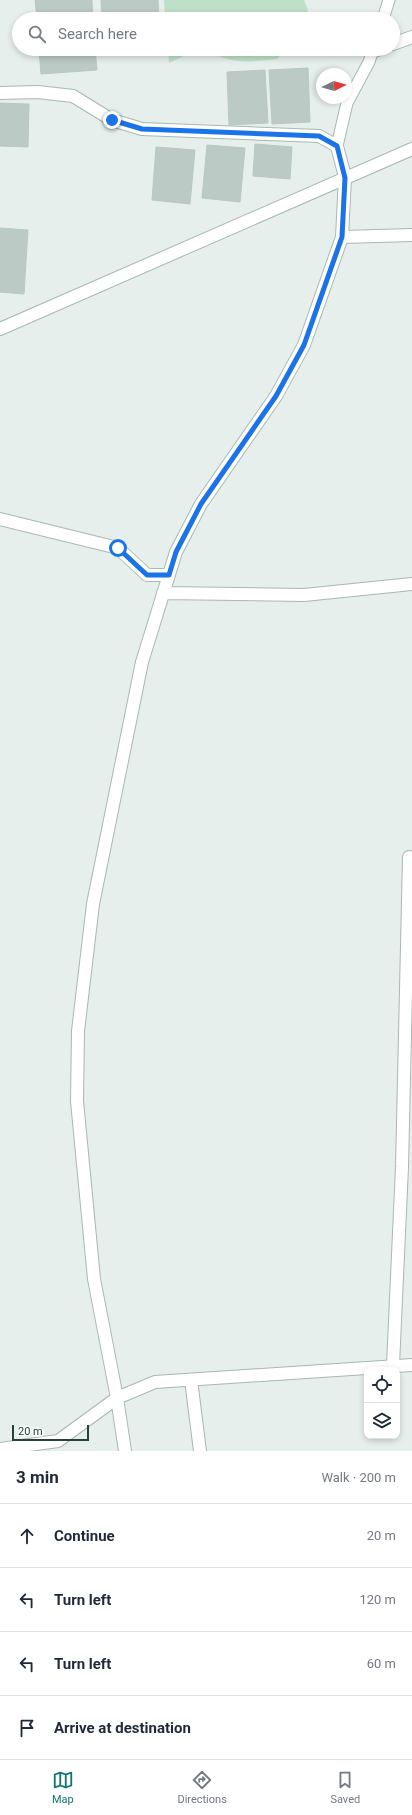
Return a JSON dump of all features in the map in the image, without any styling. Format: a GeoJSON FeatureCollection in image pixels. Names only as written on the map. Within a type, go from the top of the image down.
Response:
{"type":"FeatureCollection","features":[{"type":"Feature","properties":{"kind":"street"},"geometry":{"type":"LineString","coordinates":[[400,42],[412,38]]}},
{"type":"Feature","properties":{"kind":"street"},"geometry":{"type":"LineString","coordinates":[[0,93],[38,92],[73,96],[112,120],[142,129],[319,136],[337,146],[345,178],[342,237],[304,345],[276,396],[201,504],[176,552],[142,662],[93,904],[78,1031],[77,1101],[94,1279],[117,1398],[125,1451]]}},
{"type":"Feature","properties":{"kind":"street"},"geometry":{"type":"LineString","coordinates":[[0,330],[412,149]]}},
{"type":"Feature","properties":{"kind":"street"},"geometry":{"type":"LineString","coordinates":[[342,237],[412,235]]}},
{"type":"Feature","properties":{"kind":"street"},"geometry":{"type":"LineString","coordinates":[[0,519],[118,548],[147,575],[169,575]]}},
{"type":"Feature","properties":{"kind":"street"},"geometry":{"type":"LineString","coordinates":[[163,593],[304,595],[412,584]]}},
{"type":"Feature","properties":{"kind":"street"},"geometry":{"type":"LineString","coordinates":[[393,1365],[402,1167],[410,927],[409,857]]}},
{"type":"Feature","properties":{"kind":"street"},"geometry":{"type":"LineString","coordinates":[[0,1449],[58,1441],[117,1398],[155,1382],[393,1365],[412,1365]]}},
{"type":"Feature","properties":{"kind":"street"},"geometry":{"type":"LineString","coordinates":[[191,1380],[200,1451]]}},
{"type":"Feature","properties":{"kind":"lane"},"geometry":{"type":"LineString","coordinates":[[385,12],[389,0]]}},
{"type":"Feature","properties":{"kind":"lane"},"geometry":{"type":"LineString","coordinates":[[337,146],[346,103],[372,56]]}},
{"type":"Feature","properties":{"kind":"green space"},"geometry":{"type":"Polygon","coordinates":[[[164,0],[304,0],[308,10],[308,12],[165,12],[164,0]]]}},
{"type":"Feature","properties":{"kind":"green space"},"geometry":{"type":"Polygon","coordinates":[[[168,56],[183,56],[182,57],[169,63],[168,56]]]}},
{"type":"Feature","properties":{"kind":"green space"},"geometry":{"type":"Polygon","coordinates":[[[219,56],[280,56],[277,59],[258,61],[240,61],[219,56]]]}},
{"type":"Feature","properties":{"kind":"building"},"geometry":{"type":"Polygon","coordinates":[[[35,0],[92,0],[93,12],[36,12],[35,0]]]}},
{"type":"Feature","properties":{"kind":"building"},"geometry":{"type":"Polygon","coordinates":[[[101,0],[158,0],[159,12],[102,12],[101,0]]]}},
{"type":"Feature","properties":{"kind":"building"},"geometry":{"type":"Polygon","coordinates":[[[40,56],[96,56],[97,70],[41,74],[40,56]]]}},
{"type":"Feature","properties":{"kind":"building"},"geometry":{"type":"Polygon","coordinates":[[[308,68],[310,122],[272,124],[269,70],[308,68]]]}},
{"type":"Feature","properties":{"kind":"building"},"geometry":{"type":"Polygon","coordinates":[[[265,70],[268,123],[229,125],[227,72],[265,70]]]}},
{"type":"Feature","properties":{"kind":"building"},"geometry":{"type":"Polygon","coordinates":[[[0,103],[29,104],[28,147],[0,146],[0,103]]]}},
{"type":"Feature","properties":{"kind":"building"},"geometry":{"type":"Polygon","coordinates":[[[255,144],[292,147],[290,179],[253,176],[255,144]]]}},
{"type":"Feature","properties":{"kind":"building"},"geometry":{"type":"Polygon","coordinates":[[[207,145],[245,148],[240,202],[202,198],[207,145]]]}},
{"type":"Feature","properties":{"kind":"building"},"geometry":{"type":"Polygon","coordinates":[[[156,147],[195,150],[190,204],[152,200],[156,147]]]}},
{"type":"Feature","properties":{"kind":"building"},"geometry":{"type":"Polygon","coordinates":[[[0,228],[28,230],[24,294],[0,292],[0,228]]]}},
{"type":"Feature","properties":{"kind":"route"},"geometry":{"type":"LineString","coordinates":[[112,120],[142,129],[319,136],[337,146],[345,178],[342,237],[304,345],[276,396],[201,504],[176,552],[169,575],[147,575],[118,548]]}}]}
